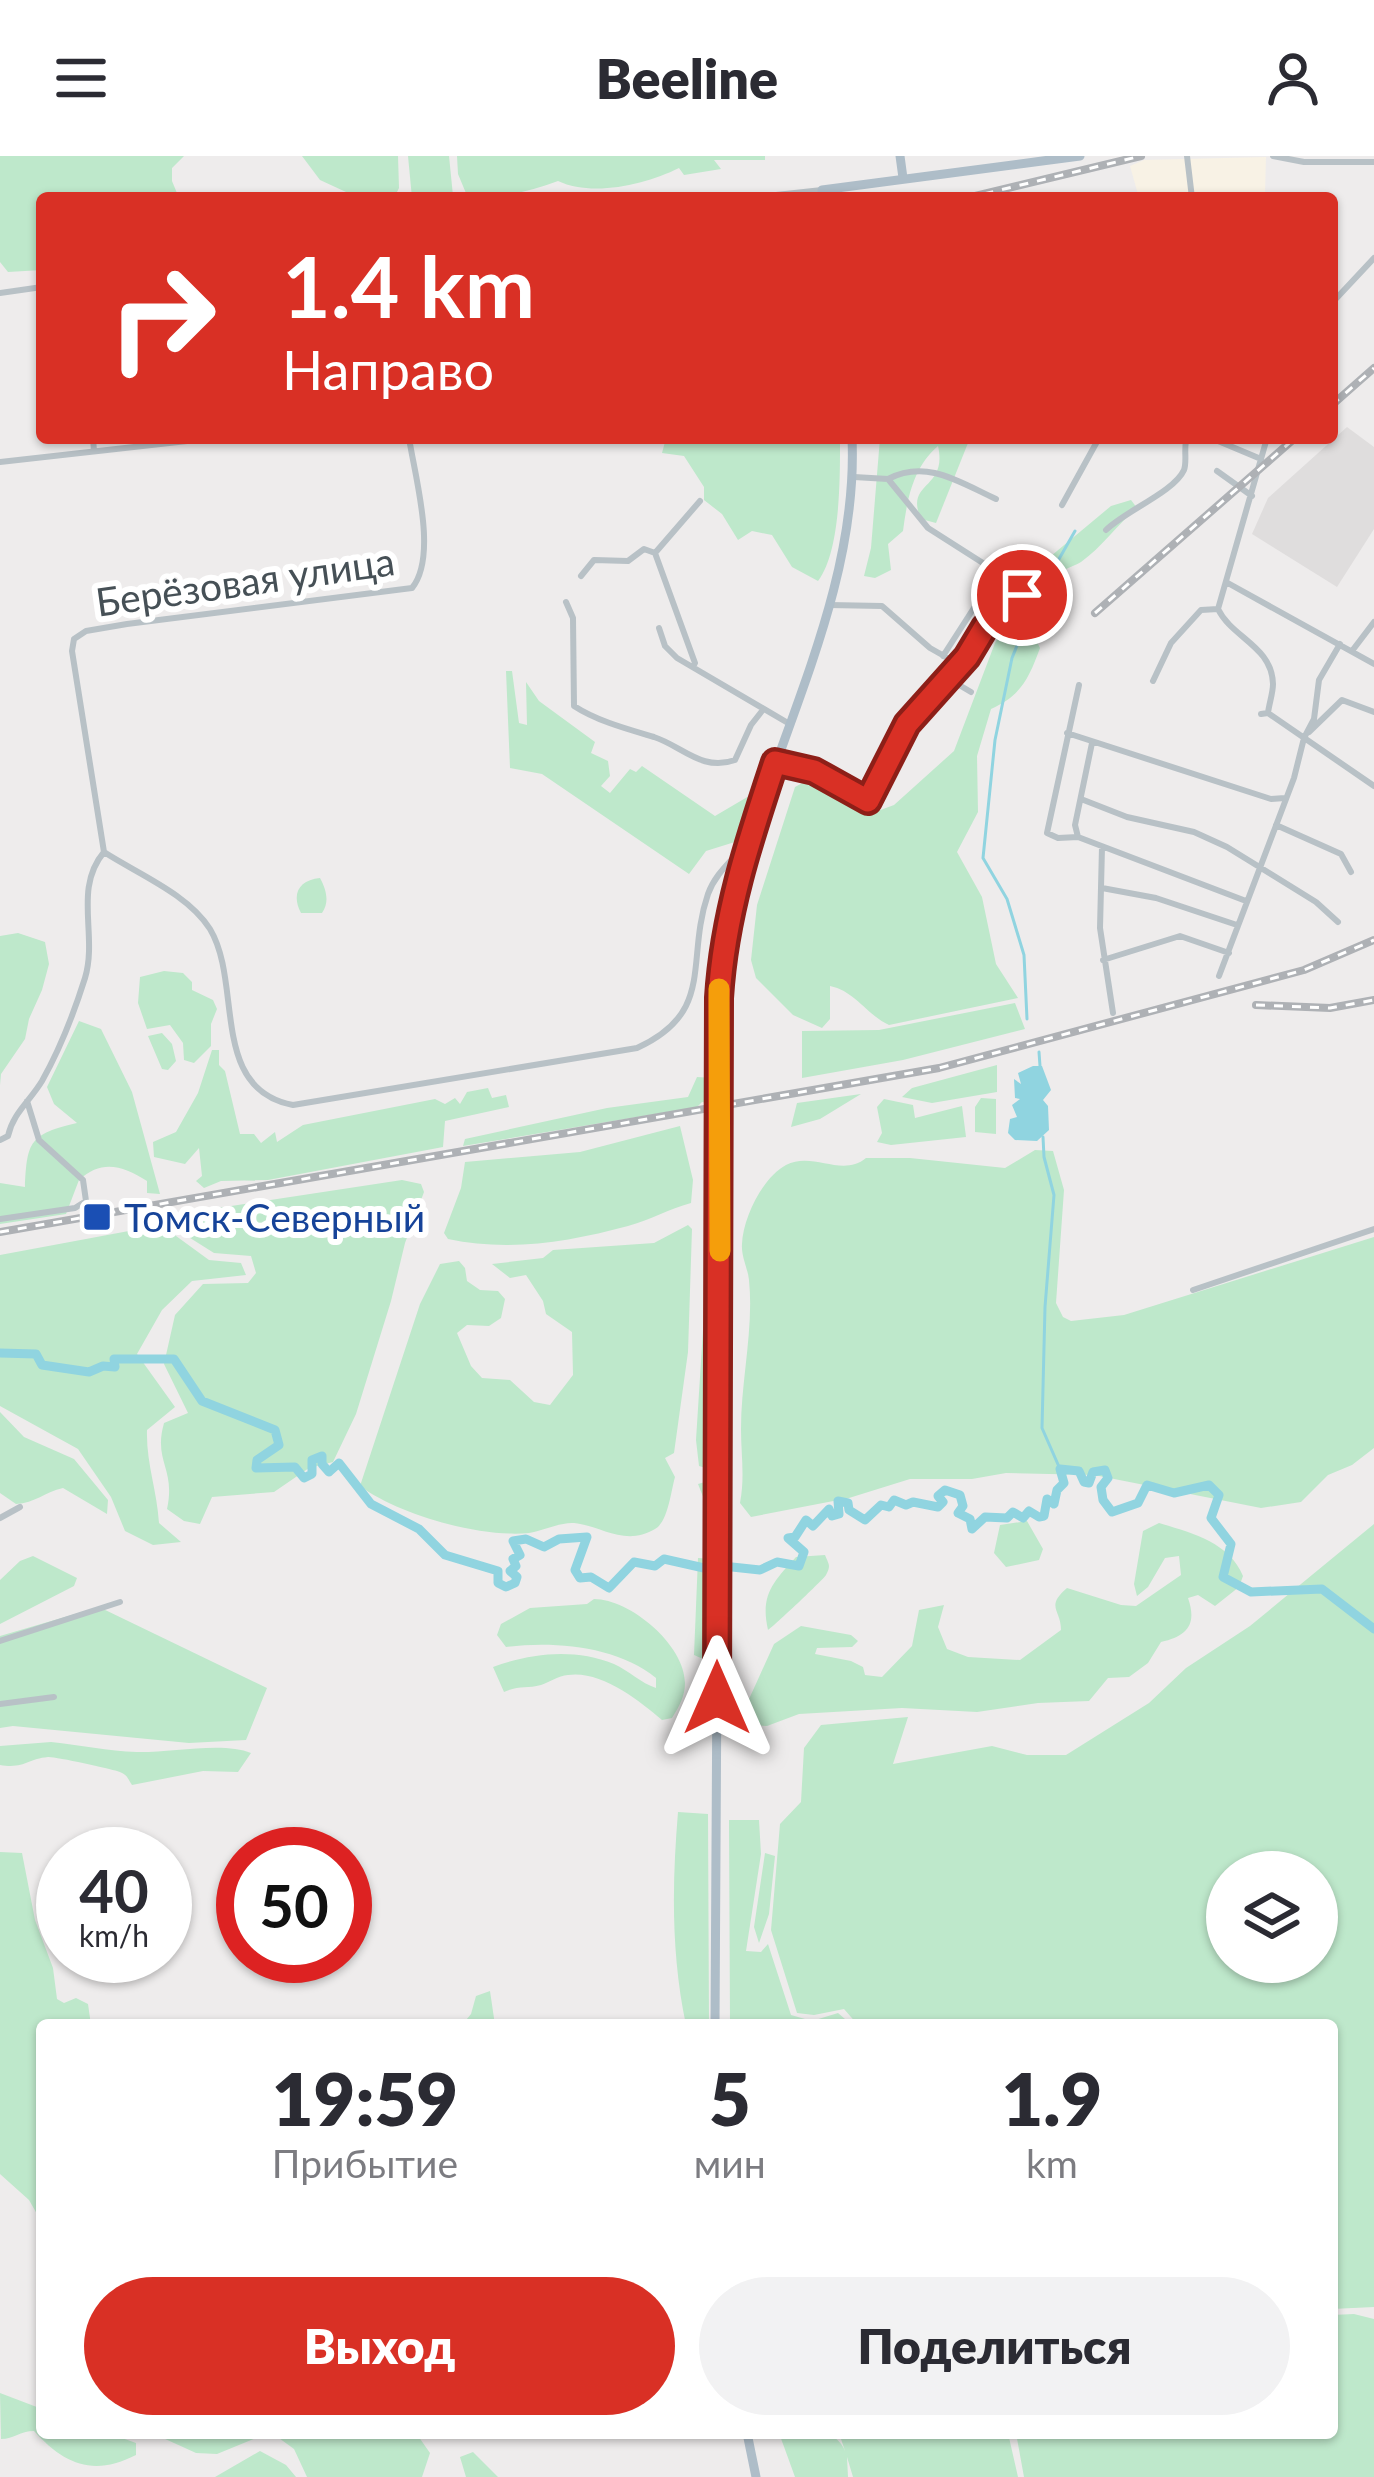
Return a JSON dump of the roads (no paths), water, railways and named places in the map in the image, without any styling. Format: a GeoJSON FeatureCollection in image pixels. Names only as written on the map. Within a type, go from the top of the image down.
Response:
{"type":"FeatureCollection","features":[{"type":"Feature","properties":{"kind":"main road"},"geometry":{"type":"LineString","coordinates":[[900,156],[903,178]]}},
{"type":"Feature","properties":{"kind":"main road"},"geometry":{"type":"LineString","coordinates":[[833,192],[903,178],[1080,156]]}},
{"type":"Feature","properties":{"kind":"main road"},"geometry":{"type":"LineString","coordinates":[[715,2019],[721,966],[736,883],[847,532],[854,477],[852,444]]}},
{"type":"Feature","properties":{"kind":"main road"},"geometry":{"type":"LineString","coordinates":[[748,2439],[756,2477]]}},
{"type":"Feature","properties":{"kind":"street"},"geometry":{"type":"LineString","coordinates":[[1187,156],[1191,192]]}},
{"type":"Feature","properties":{"kind":"street"},"geometry":{"type":"LineString","coordinates":[[1273,156],[1304,162],[1374,162]]}},
{"type":"Feature","properties":{"kind":"street"},"geometry":{"type":"LineString","coordinates":[[1338,297],[1374,258]]}},
{"type":"Feature","properties":{"kind":"street"},"geometry":{"type":"LineString","coordinates":[[0,293],[36,288]]}},
{"type":"Feature","properties":{"kind":"street"},"geometry":{"type":"LineString","coordinates":[[93,444],[94,451]]}},
{"type":"Feature","properties":{"kind":"street"},"geometry":{"type":"LineString","coordinates":[[0,462],[159,444]]}},
{"type":"Feature","properties":{"kind":"street","name":"Берёзовая улица"},"geometry":{"type":"LineString","coordinates":[[104,852],[72,651],[78,635],[127,624],[412,588],[421,575],[424,552],[410,444]]}},
{"type":"Feature","properties":{"kind":"street"},"geometry":{"type":"LineString","coordinates":[[1061,506],[1096,444]]}},
{"type":"Feature","properties":{"kind":"street"},"geometry":{"type":"LineString","coordinates":[[1106,530],[1119,516],[1177,478],[1186,467],[1183,444]]}},
{"type":"Feature","properties":{"kind":"street"},"geometry":{"type":"LineString","coordinates":[[1223,444],[1261,459]]}},
{"type":"Feature","properties":{"kind":"street"},"geometry":{"type":"LineString","coordinates":[[1265,444],[1218,609],[1224,620],[1262,650],[1273,683],[1264,713],[1374,786]]}},
{"type":"Feature","properties":{"kind":"street"},"geometry":{"type":"LineString","coordinates":[[854,477],[888,478],[910,468],[930,470],[996,499]]}},
{"type":"Feature","properties":{"kind":"street"},"geometry":{"type":"LineString","coordinates":[[1217,471],[1252,496]]}},
{"type":"Feature","properties":{"kind":"street"},"geometry":{"type":"LineString","coordinates":[[888,478],[928,528],[997,572],[943,656]]}},
{"type":"Feature","properties":{"kind":"street"},"geometry":{"type":"LineString","coordinates":[[655,553],[700,501]]}},
{"type":"Feature","properties":{"kind":"street"},"geometry":{"type":"LineString","coordinates":[[581,576],[594,560],[628,561],[644,549],[655,553],[693,667]]}},
{"type":"Feature","properties":{"kind":"street"},"geometry":{"type":"LineString","coordinates":[[864,811],[907,724],[949,679],[985,627],[1006,606],[1017,603],[1036,571]]}},
{"type":"Feature","properties":{"kind":"street"},"geometry":{"type":"LineString","coordinates":[[1226,582],[1374,664]]}},
{"type":"Feature","properties":{"kind":"street"},"geometry":{"type":"LineString","coordinates":[[566,602],[573,618],[574,706],[590,716],[656,737],[693,758],[728,764],[735,760],[763,711]]}},
{"type":"Feature","properties":{"kind":"street"},"geometry":{"type":"LineString","coordinates":[[827,605],[882,606],[943,656],[960,664]]}},
{"type":"Feature","properties":{"kind":"street"},"geometry":{"type":"LineString","coordinates":[[1154,681],[1172,643],[1201,610],[1218,609]]}},
{"type":"Feature","properties":{"kind":"street"},"geometry":{"type":"LineString","coordinates":[[970,617],[985,627]]}},
{"type":"Feature","properties":{"kind":"street"},"geometry":{"type":"LineString","coordinates":[[1352,651],[1373,626]]}},
{"type":"Feature","properties":{"kind":"street"},"geometry":{"type":"LineString","coordinates":[[658,628],[664,646],[788,723]]}},
{"type":"Feature","properties":{"kind":"street"},"geometry":{"type":"LineString","coordinates":[[1219,976],[1294,778],[1314,719],[1324,667],[1340,644]]}},
{"type":"Feature","properties":{"kind":"street"},"geometry":{"type":"LineString","coordinates":[[949,679],[971,692]]}},
{"type":"Feature","properties":{"kind":"street"},"geometry":{"type":"LineString","coordinates":[[1079,686],[1045,830],[1058,838],[1078,837],[1246,901]]}},
{"type":"Feature","properties":{"kind":"street"},"geometry":{"type":"LineString","coordinates":[[1304,738],[1342,700],[1374,712]]}},
{"type":"Feature","properties":{"kind":"street"},"geometry":{"type":"LineString","coordinates":[[1066,733],[1271,799],[1285,798]]}},
{"type":"Feature","properties":{"kind":"street"},"geometry":{"type":"LineString","coordinates":[[1078,837],[1076,825],[1092,743]]}},
{"type":"Feature","properties":{"kind":"street"},"geometry":{"type":"LineString","coordinates":[[775,762],[814,771],[868,801]]}},
{"type":"Feature","properties":{"kind":"street"},"geometry":{"type":"LineString","coordinates":[[1081,799],[1127,817],[1194,832],[1316,902],[1338,922]]}},
{"type":"Feature","properties":{"kind":"street"},"geometry":{"type":"LineString","coordinates":[[1276,825],[1341,854],[1351,872]]}},
{"type":"Feature","properties":{"kind":"street"},"geometry":{"type":"LineString","coordinates":[[0,1140],[8,1136],[12,1120],[49,1066],[87,974],[87,888],[91,871],[104,852],[205,922],[218,951],[240,1064],[266,1096],[292,1105],[637,1048],[656,1039],[670,1030],[690,998],[712,883],[750,837]]}},
{"type":"Feature","properties":{"kind":"street"},"geometry":{"type":"LineString","coordinates":[[1102,847],[1103,960],[1113,1013]]}},
{"type":"Feature","properties":{"kind":"street"},"geometry":{"type":"LineString","coordinates":[[712,883],[725,878],[736,883]]}},
{"type":"Feature","properties":{"kind":"street"},"geometry":{"type":"LineString","coordinates":[[1102,888],[1156,898],[1238,926]]}},
{"type":"Feature","properties":{"kind":"street"},"geometry":{"type":"LineString","coordinates":[[1103,960],[1180,936],[1229,953]]}},
{"type":"Feature","properties":{"kind":"street"},"geometry":{"type":"LineString","coordinates":[[0,1219],[75,1208],[86,1201],[82,1180],[39,1140],[27,1101]]}},
{"type":"Feature","properties":{"kind":"street"},"geometry":{"type":"LineString","coordinates":[[1193,1290],[1374,1229]]}},
{"type":"Feature","properties":{"kind":"street"},"geometry":{"type":"LineString","coordinates":[[0,1518],[20,1507]]}},
{"type":"Feature","properties":{"kind":"street"},"geometry":{"type":"LineString","coordinates":[[0,1641],[120,1602]]}},
{"type":"Feature","properties":{"kind":"street"},"geometry":{"type":"LineString","coordinates":[[0,1704],[54,1697]]}},
{"type":"Feature","properties":{"kind":"water"},"geometry":{"type":"Polygon","coordinates":[[[1042,1066],[1051,1090],[1043,1100],[1048,1106],[1049,1130],[1037,1141],[1015,1140],[1008,1133],[1010,1119],[1017,1117],[1012,1105],[1020,1099],[1015,1098],[1014,1079],[1021,1084],[1018,1073],[1042,1066]]]}},
{"type":"Feature","properties":{"kind":"waterway"},"geometry":{"type":"LineString","coordinates":[[1027,1019],[1024,955],[1007,899],[983,858],[995,740],[1012,658],[1035,601],[1075,531]]}},
{"type":"Feature","properties":{"kind":"waterway"},"geometry":{"type":"LineString","coordinates":[[1039,1052],[1040,1066]]}},
{"type":"Feature","properties":{"kind":"waterway"},"geometry":{"type":"LineString","coordinates":[[1043,1137],[1054,1195],[1042,1428],[1060,1469]]}},
{"type":"Feature","properties":{"kind":"waterway"},"geometry":{"type":"LineString","coordinates":[[0,1353],[36,1354],[42,1365],[89,1372],[115,1367],[114,1359],[174,1359],[202,1401],[275,1430],[279,1445],[257,1460],[256,1468],[295,1467],[304,1478],[312,1474],[312,1460],[322,1456],[329,1472],[339,1463],[371,1504],[419,1529],[445,1555],[498,1571],[498,1583],[506,1587],[517,1577],[510,1571],[516,1566],[513,1559],[520,1555],[513,1541],[526,1539],[544,1547],[559,1539],[587,1537],[575,1570],[580,1578],[591,1577],[609,1588],[634,1562],[655,1566],[664,1559],[704,1568]]}},
{"type":"Feature","properties":{"kind":"waterway"},"geometry":{"type":"LineString","coordinates":[[732,1567],[760,1570],[777,1562],[799,1566],[804,1552],[788,1538],[795,1537],[806,1520],[813,1526],[829,1509],[832,1516],[839,1514],[838,1501],[848,1503],[849,1510],[865,1520],[894,1500],[938,1507],[943,1502],[938,1496],[945,1490],[960,1495],[963,1506],[958,1513],[970,1519],[972,1529],[985,1517],[1007,1518],[1013,1512],[1023,1518],[1029,1511],[1044,1516],[1047,1499],[1054,1504],[1064,1483],[1060,1469],[1079,1471],[1089,1483],[1093,1472],[1105,1470],[1103,1500],[1112,1512],[1138,1503],[1147,1485],[1174,1493],[1209,1485],[1219,1495],[1211,1518],[1231,1544],[1223,1577],[1251,1592],[1322,1589],[1374,1629]]}},
{"type":"Feature","properties":{"kind":"railway"},"geometry":{"type":"LineString","coordinates":[[992,192],[1141,156]]}},
{"type":"Feature","properties":{"kind":"railway"},"geometry":{"type":"LineString","coordinates":[[1338,400],[1374,368]]}},
{"type":"Feature","properties":{"kind":"railway"},"geometry":{"type":"LineString","coordinates":[[1095,613],[1288,444]]}},
{"type":"Feature","properties":{"kind":"railway"},"geometry":{"type":"LineString","coordinates":[[0,1232],[939,1068],[1304,970],[1374,940]]}},
{"type":"Feature","properties":{"kind":"railway"},"geometry":{"type":"LineString","coordinates":[[1256,1005],[1330,1008],[1374,1000]]}},
{"type":"Feature","properties":{"kind":"place","name":"Томск-Северный"},"geometry":{"type":"Point","coordinates":[97,1217]}}]}
